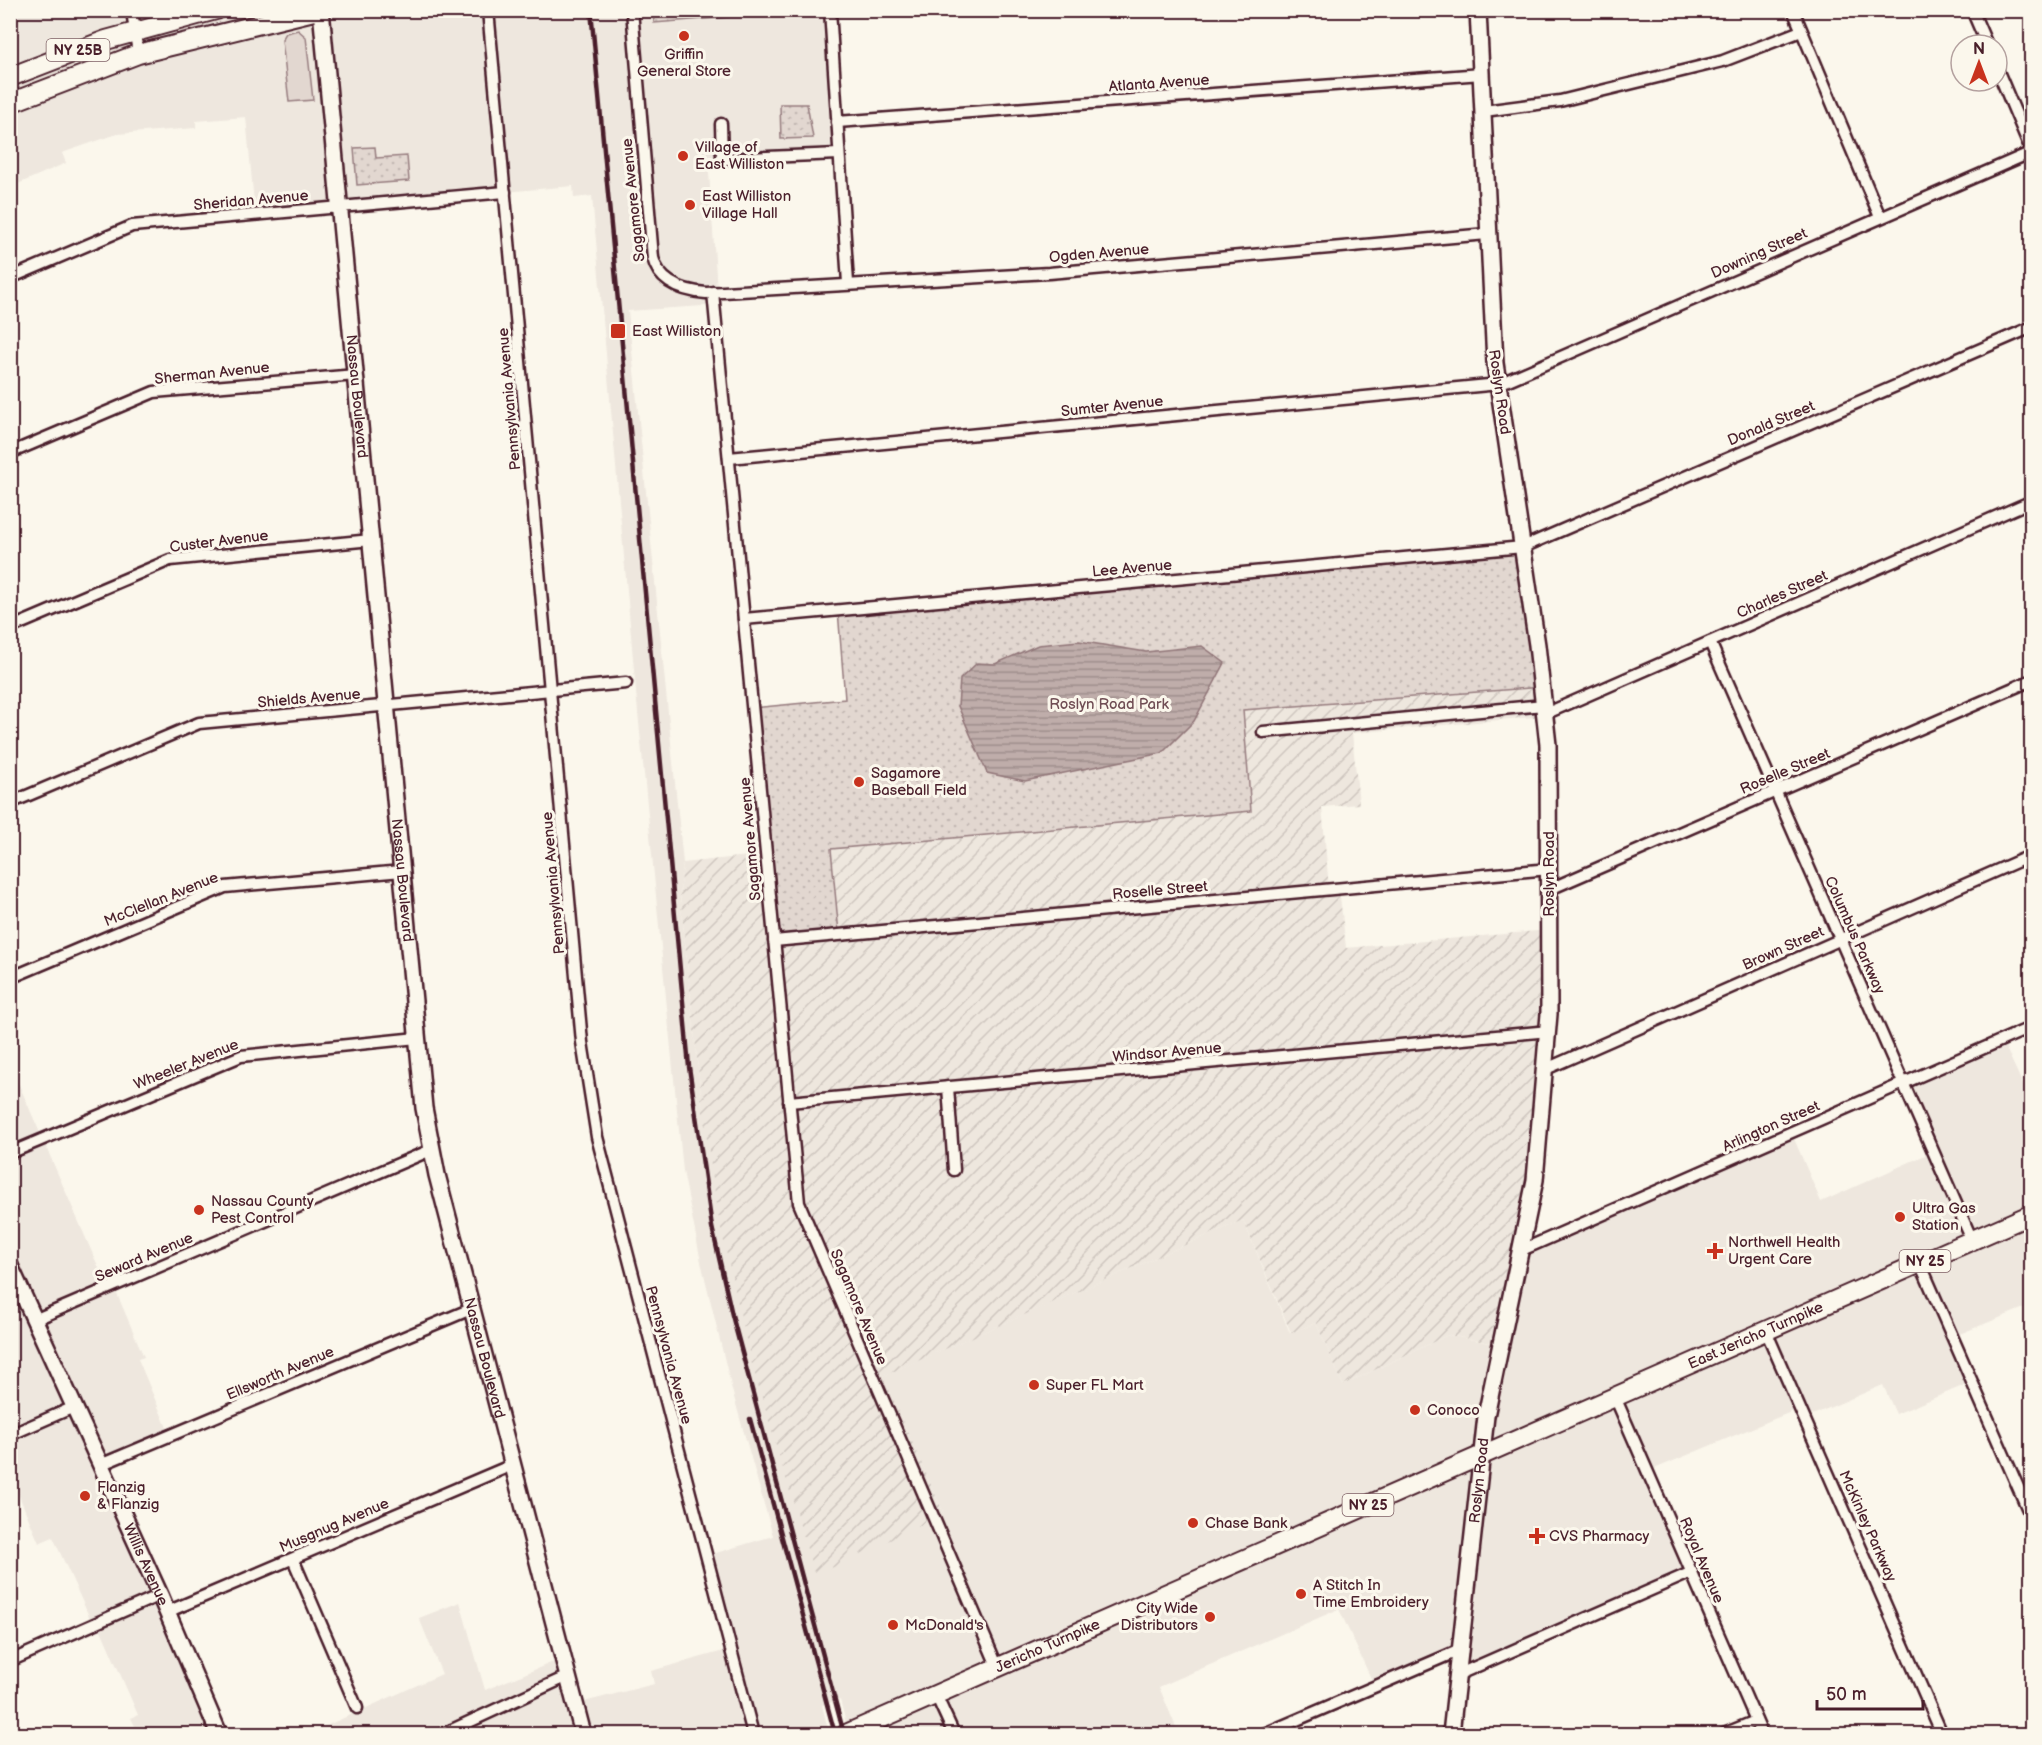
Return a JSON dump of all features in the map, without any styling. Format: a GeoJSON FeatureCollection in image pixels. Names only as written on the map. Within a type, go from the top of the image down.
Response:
{"type":"FeatureCollection","features":[{"type":"Feature","properties":{"kind":"main road","name":"NY 25B"},"geometry":{"type":"LineString","coordinates":[[10,77],[134,31],[216,10]]}},
{"type":"Feature","properties":{"kind":"main road","name":"NY 25B"},"geometry":{"type":"LineString","coordinates":[[10,103],[138,54],[319,10]]}},
{"type":"Feature","properties":{"kind":"main road","name":"Nassau Boulevard"},"geometry":{"type":"LineString","coordinates":[[319,10],[341,207],[417,1038],[431,1150],[583,1734]]}},
{"type":"Feature","properties":{"kind":"main road","name":"Roslyn Road"},"geometry":{"type":"LineString","coordinates":[[1451,1734],[1480,1456],[1535,1180],[1549,1031],[1549,766],[1523,547],[1499,384],[1487,234],[1484,111],[1478,10]]}},
{"type":"Feature","properties":{"kind":"main road","name":"East Jericho Turnpike"},"geometry":{"type":"LineString","coordinates":[[1480,1456],[2031,1214]]}},
{"type":"Feature","properties":{"kind":"main road","name":"Willis Avenue"},"geometry":{"type":"LineString","coordinates":[[10,1266],[168,1612],[219,1734]]}},
{"type":"Feature","properties":{"kind":"main road","name":"Jericho Turnpike"},"geometry":{"type":"LineString","coordinates":[[846,1734],[1480,1456]]}},
{"type":"Feature","properties":{"kind":"street"},"geometry":{"type":"LineString","coordinates":[[132,10],[138,54]]}},
{"type":"Feature","properties":{"kind":"street","name":"Pennsylvania Avenue"},"geometry":{"type":"LineString","coordinates":[[488,10],[582,1042],[597,1137],[753,1734]]}},
{"type":"Feature","properties":{"kind":"street","name":"Sagamore Avenue"},"geometry":{"type":"LineString","coordinates":[[632,10],[655,265],[665,280],[681,288],[713,292],[801,1209],[998,1668]]}},
{"type":"Feature","properties":{"kind":"street"},"geometry":{"type":"LineString","coordinates":[[830,10],[848,283]]}},
{"type":"Feature","properties":{"kind":"street"},"geometry":{"type":"LineString","coordinates":[[1793,10],[1880,217]]}},
{"type":"Feature","properties":{"kind":"street"},"geometry":{"type":"LineString","coordinates":[[1972,10],[1982,33]]}},
{"type":"Feature","properties":{"kind":"street"},"geometry":{"type":"LineString","coordinates":[[1484,111],[1560,101],[1712,64],[1759,49],[1801,31]]}},
{"type":"Feature","properties":{"kind":"street","name":"Atlanta Avenue"},"geometry":{"type":"LineString","coordinates":[[837,122],[1482,74]]}},
{"type":"Feature","properties":{"kind":"street"},"geometry":{"type":"LineString","coordinates":[[2007,93],[2031,152]]}},
{"type":"Feature","properties":{"kind":"street"},"geometry":{"type":"LineString","coordinates":[[721,124],[722,159],[839,154]]}},
{"type":"Feature","properties":{"kind":"street","name":"Downing Street"},"geometry":{"type":"LineString","coordinates":[[1499,384],[2031,152]]}},
{"type":"Feature","properties":{"kind":"street","name":"Sheridan Avenue"},"geometry":{"type":"LineString","coordinates":[[10,278],[132,226],[505,192]]}},
{"type":"Feature","properties":{"kind":"street","name":"Ogden Avenue"},"geometry":{"type":"LineString","coordinates":[[713,292],[1048,273],[1487,234]]}},
{"type":"Feature","properties":{"kind":"street","name":"Donald Street"},"geometry":{"type":"LineString","coordinates":[[1523,547],[2031,327]]}},
{"type":"Feature","properties":{"kind":"street","name":"Sherman Avenue"},"geometry":{"type":"LineString","coordinates":[[10,453],[154,392],[356,375]]}},
{"type":"Feature","properties":{"kind":"street","name":"Sumter Avenue"},"geometry":{"type":"LineString","coordinates":[[729,458],[1499,384]]}},
{"type":"Feature","properties":{"kind":"street","name":"Charles Street"},"geometry":{"type":"LineString","coordinates":[[1263,732],[1544,709],[1710,642],[2031,501]]}},
{"type":"Feature","properties":{"kind":"street","name":"Custer Avenue"},"geometry":{"type":"LineString","coordinates":[[10,628],[170,560],[372,540]]}},
{"type":"Feature","properties":{"kind":"street","name":"Lee Avenue"},"geometry":{"type":"LineString","coordinates":[[744,619],[1523,547]]}},
{"type":"Feature","properties":{"kind":"street","name":"Columbus Parkway"},"geometry":{"type":"LineString","coordinates":[[1710,642],[1972,1240]]}},
{"type":"Feature","properties":{"kind":"street","name":"Roselle Street"},"geometry":{"type":"LineString","coordinates":[[1550,889],[2031,680]]}},
{"type":"Feature","properties":{"kind":"street","name":"Shields Avenue"},"geometry":{"type":"LineString","coordinates":[[10,803],[199,723],[626,683]]}},
{"type":"Feature","properties":{"kind":"street","name":"Brown Street"},"geometry":{"type":"LineString","coordinates":[[1546,1069],[2031,855]]}},
{"type":"Feature","properties":{"kind":"street","name":"Roselle Street"},"geometry":{"type":"LineString","coordinates":[[774,941],[1550,868]]}},
{"type":"Feature","properties":{"kind":"street","name":"McClellan Avenue"},"geometry":{"type":"LineString","coordinates":[[10,978],[225,887],[402,871]]}},
{"type":"Feature","properties":{"kind":"street","name":"Arlington Street"},"geometry":{"type":"LineString","coordinates":[[1522,1250],[2031,1027]]}},
{"type":"Feature","properties":{"kind":"street","name":"Windsor Avenue"},"geometry":{"type":"LineString","coordinates":[[789,1102],[1549,1031]]}},
{"type":"Feature","properties":{"kind":"street","name":"Wheeler Avenue"},"geometry":{"type":"LineString","coordinates":[[10,1153],[241,1056],[417,1038]]}},
{"type":"Feature","properties":{"kind":"street"},"geometry":{"type":"LineString","coordinates":[[948,1087],[954,1170]]}},
{"type":"Feature","properties":{"kind":"street","name":"Seward Avenue"},"geometry":{"type":"LineString","coordinates":[[34,1320],[431,1150]]}},
{"type":"Feature","properties":{"kind":"street"},"geometry":{"type":"LineString","coordinates":[[1920,1263],[2031,1519]]}},
{"type":"Feature","properties":{"kind":"street","name":"Ellsworth Avenue"},"geometry":{"type":"LineString","coordinates":[[100,1465],[471,1309]]}},
{"type":"Feature","properties":{"kind":"street","name":"McKinley Parkway"},"geometry":{"type":"LineString","coordinates":[[1766,1330],[1942,1734]]}},
{"type":"Feature","properties":{"kind":"street","name":"Royal Avenue"},"geometry":{"type":"LineString","coordinates":[[1615,1397],[1762,1734]]}},
{"type":"Feature","properties":{"kind":"street"},"geometry":{"type":"LineString","coordinates":[[10,1434],[74,1407]]}},
{"type":"Feature","properties":{"kind":"street","name":"Musgnug Avenue"},"geometry":{"type":"LineString","coordinates":[[168,1612],[512,1466]]}},
{"type":"Feature","properties":{"kind":"street"},"geometry":{"type":"LineString","coordinates":[[293,1559],[357,1708]]}},
{"type":"Feature","properties":{"kind":"street"},"geometry":{"type":"LineString","coordinates":[[1457,1675],[1692,1572]]}},
{"type":"Feature","properties":{"kind":"street"},"geometry":{"type":"LineString","coordinates":[[10,1660],[160,1595]]}},
{"type":"Feature","properties":{"kind":"street"},"geometry":{"type":"LineString","coordinates":[[1264,1734],[1460,1650]]}},
{"type":"Feature","properties":{"kind":"street"},"geometry":{"type":"LineString","coordinates":[[442,1734],[568,1676]]}},
{"type":"Feature","properties":{"kind":"street"},"geometry":{"type":"LineString","coordinates":[[936,1695],[954,1734]]}},
{"type":"Feature","properties":{"kind":"street"},"geometry":{"type":"LineString","coordinates":[[1724,1734],[1756,1721]]}},
{"type":"Feature","properties":{"kind":"shaded area"},"geometry":{"type":"Polygon","coordinates":[[[653,10],[654,22],[728,17],[728,11],[827,11],[837,151],[708,157],[718,305],[628,311],[683,863],[680,895],[702,1106],[944,1514],[882,1376],[1243,1220],[1290,1333],[1316,1323],[1343,1385],[1448,1335],[1500,1345],[1521,1250],[1792,1134],[1821,1202],[1932,1152],[1905,1088],[2004,1044],[2031,1102],[2031,1311],[2029,1306],[1952,1337],[1972,1382],[1896,1414],[1883,1385],[1803,1419],[1798,1409],[1647,1472],[1692,1572],[1457,1675],[1459,1651],[1374,1685],[1339,1609],[1159,1687],[1179,1734],[849,1734],[840,1700],[822,1705],[829,1734],[308,1734],[442,1674],[419,1618],[460,1602],[485,1690],[563,1658],[576,1704],[654,1684],[651,1671],[731,1649],[706,1556],[773,1536],[732,1390],[701,1262],[683,1171],[636,692],[592,196],[574,198],[573,186],[255,214],[246,117],[196,121],[196,128],[117,134],[62,153],[66,163],[11,187],[11,11],[653,10]]]}},
{"type":"Feature","properties":{"kind":"shaded area"},"geometry":{"type":"Polygon","coordinates":[[[1079,641],[1146,652],[1202,646],[1225,663],[1194,721],[1162,753],[1025,781],[987,773],[958,706],[960,679],[977,663],[995,664],[1038,645],[1079,641]]]}},
{"type":"Feature","properties":{"kind":"shaded area"},"geometry":{"type":"Polygon","coordinates":[[[1542,687],[1545,716],[1352,733],[1359,804],[1322,807],[1329,889],[1339,888],[1346,948],[1549,930],[1541,1119],[1501,1345],[1448,1335],[1343,1385],[1316,1323],[1291,1333],[1243,1220],[883,1376],[944,1514],[815,1576],[751,1361],[719,1220],[702,1106],[680,895],[683,863],[766,854],[839,933],[831,849],[1251,811],[1243,710],[1542,687]]]}},
{"type":"Feature","properties":{"kind":"shaded area"},"geometry":{"type":"Polygon","coordinates":[[[10,1064],[108,1289],[114,1287],[144,1357],[138,1359],[170,1435],[101,1465],[219,1734],[139,1734],[131,1718],[138,1715],[98,1623],[93,1625],[53,1537],[39,1543],[11,1477],[10,1064]]]}},
{"type":"Feature","properties":{"kind":"green space"},"geometry":{"type":"Polygon","coordinates":[[[653,11],[728,11],[729,17],[654,23],[653,11]]]}},
{"type":"Feature","properties":{"kind":"green space"},"geometry":{"type":"Polygon","coordinates":[[[298,30],[306,37],[313,100],[289,102],[282,40],[286,33],[298,30]]]}},
{"type":"Feature","properties":{"kind":"green space"},"geometry":{"type":"Polygon","coordinates":[[[780,104],[807,104],[813,138],[781,139],[780,104]]]}},
{"type":"Feature","properties":{"kind":"green space"},"geometry":{"type":"Polygon","coordinates":[[[375,147],[376,158],[407,156],[409,181],[357,185],[354,148],[375,147]]]}},
{"type":"Feature","properties":{"kind":"green space","name":"Roslyn Road Park"},"geometry":{"type":"Polygon","coordinates":[[[1523,548],[1542,687],[1243,710],[1251,811],[831,849],[839,933],[776,939],[752,708],[845,699],[838,610],[1523,548]]]}},
{"type":"Feature","properties":{"kind":"railway"},"geometry":{"type":"LineString","coordinates":[[591,10],[689,1067],[712,1227],[732,1315],[844,1734]]}},
{"type":"Feature","properties":{"kind":"railway"},"geometry":{"type":"LineString","coordinates":[[750,1419],[835,1734]]}},
{"type":"Feature","properties":{"kind":"place","name":"Griffin General Store"},"geometry":{"type":"Point","coordinates":[684,36]}},
{"type":"Feature","properties":{"kind":"place","name":"Village of East Williston"},"geometry":{"type":"Point","coordinates":[683,156]}},
{"type":"Feature","properties":{"kind":"place","name":"East Williston Village Hall"},"geometry":{"type":"Point","coordinates":[690,205]}},
{"type":"Feature","properties":{"kind":"place","name":"East Williston"},"geometry":{"type":"Point","coordinates":[618,331]}},
{"type":"Feature","properties":{"kind":"place","name":"Sagamore Baseball Field"},"geometry":{"type":"Point","coordinates":[859,782]}},
{"type":"Feature","properties":{"kind":"place","name":"Nassau County Pest Control"},"geometry":{"type":"Point","coordinates":[199,1210]}},
{"type":"Feature","properties":{"kind":"place","name":"Ultra Gas Station"},"geometry":{"type":"Point","coordinates":[1900,1217]}},
{"type":"Feature","properties":{"kind":"place","name":"Northwell Health Urgent Care"},"geometry":{"type":"Point","coordinates":[1715,1251]}},
{"type":"Feature","properties":{"kind":"place","name":"Super FL Mart"},"geometry":{"type":"Point","coordinates":[1034,1385]}},
{"type":"Feature","properties":{"kind":"place","name":"Conoco"},"geometry":{"type":"Point","coordinates":[1415,1410]}},
{"type":"Feature","properties":{"kind":"place","name":"Flanzig & Flanzig"},"geometry":{"type":"Point","coordinates":[85,1496]}},
{"type":"Feature","properties":{"kind":"place","name":"Chase Bank"},"geometry":{"type":"Point","coordinates":[1193,1523]}},
{"type":"Feature","properties":{"kind":"place","name":"CVS Pharmacy"},"geometry":{"type":"Point","coordinates":[1537,1536]}},
{"type":"Feature","properties":{"kind":"place","name":"A Stitch In Time Embroidery"},"geometry":{"type":"Point","coordinates":[1301,1594]}},
{"type":"Feature","properties":{"kind":"place","name":"City Wide Distributors"},"geometry":{"type":"Point","coordinates":[1210,1617]}},
{"type":"Feature","properties":{"kind":"place","name":"McDonald's"},"geometry":{"type":"Point","coordinates":[893,1625]}}]}
